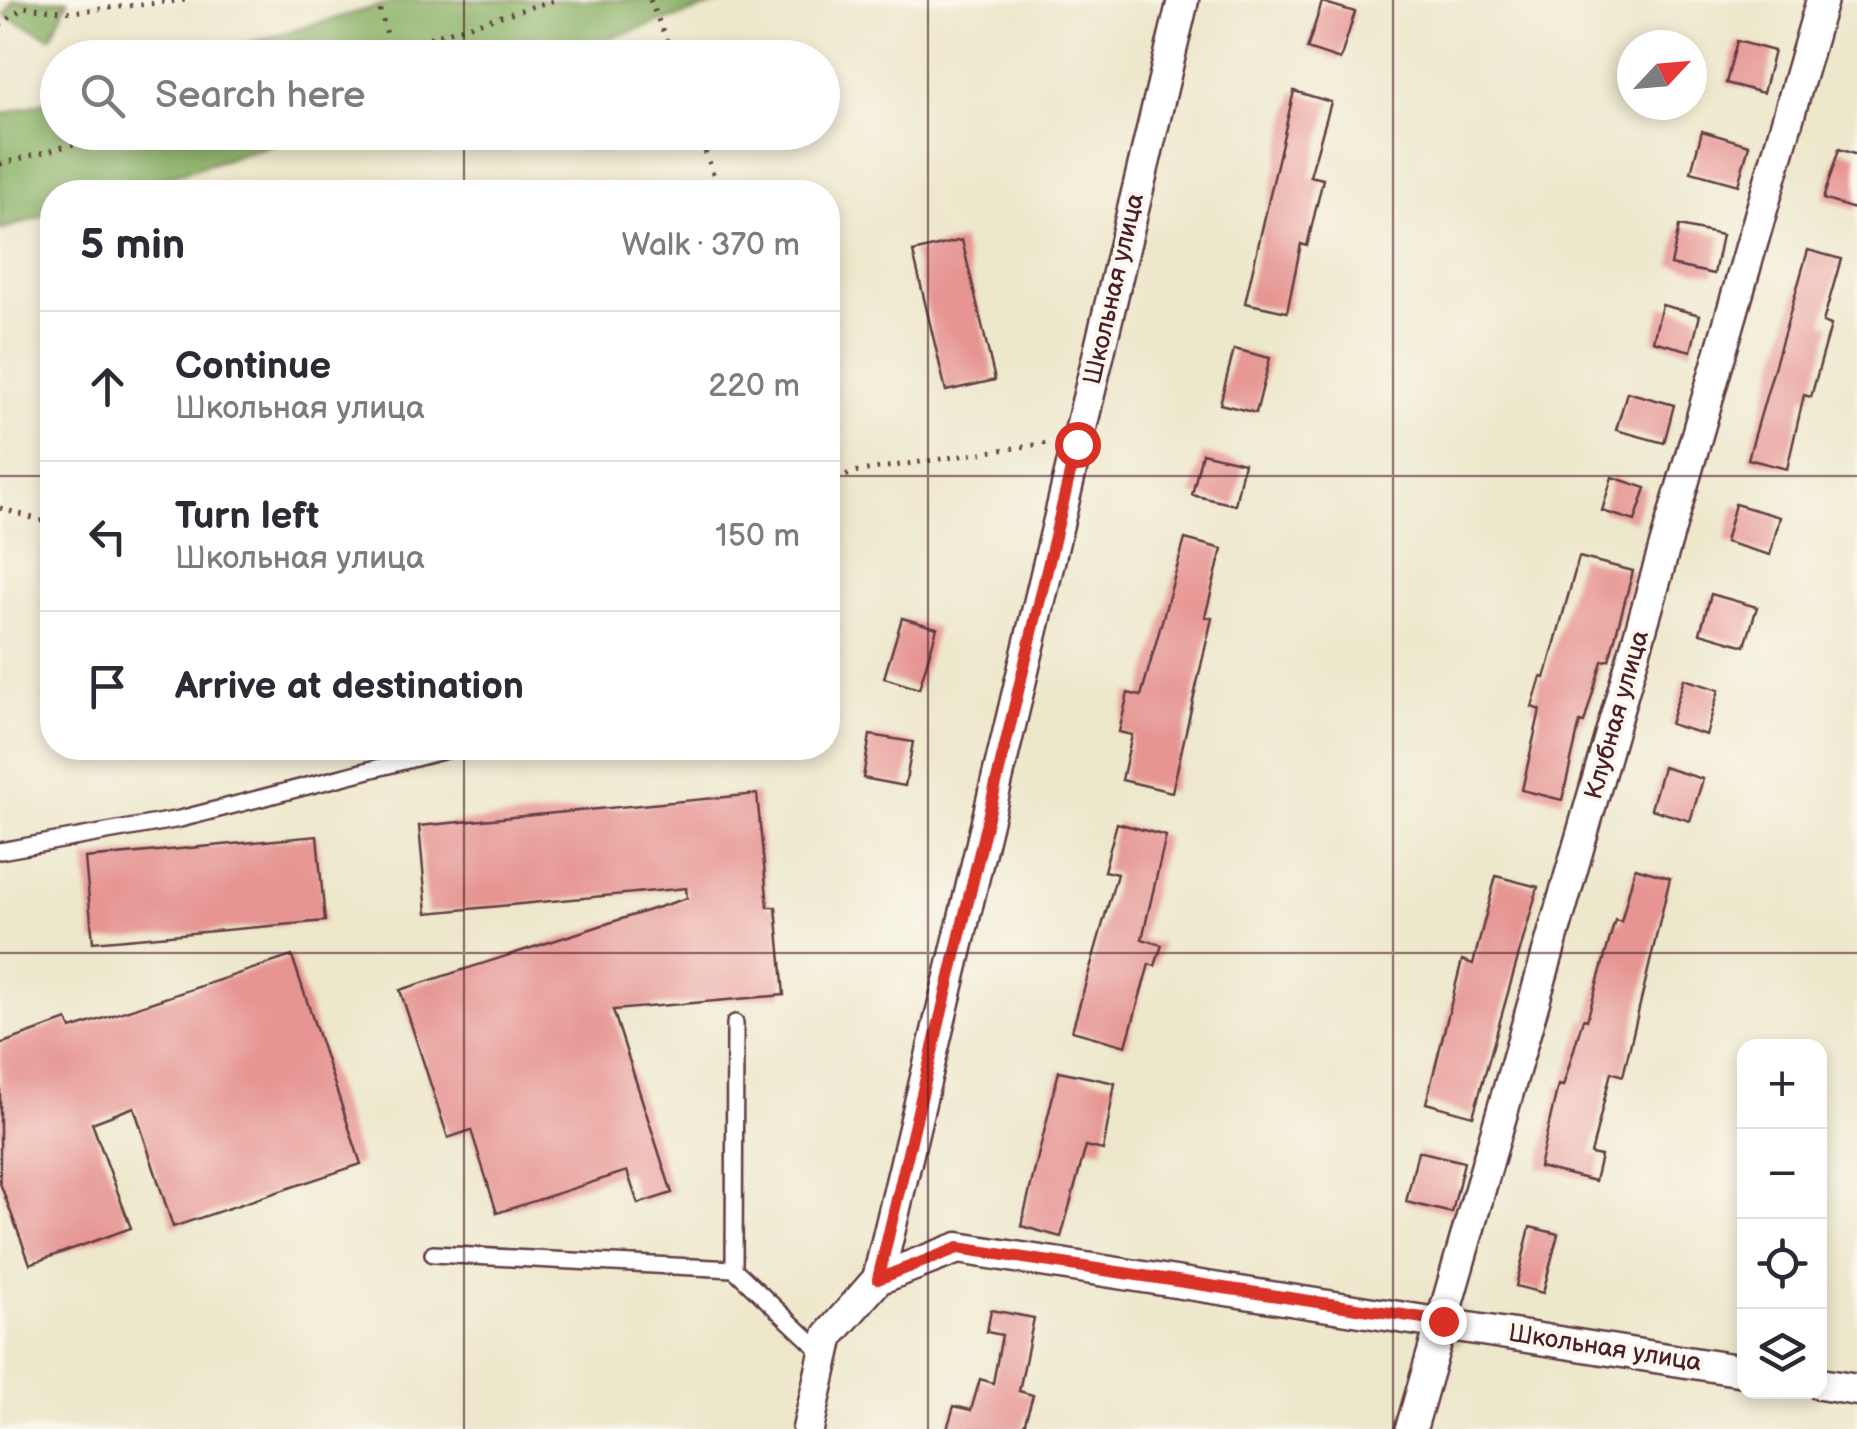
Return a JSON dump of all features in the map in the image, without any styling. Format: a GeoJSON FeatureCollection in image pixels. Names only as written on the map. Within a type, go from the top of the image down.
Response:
{"type":"FeatureCollection","features":[{"type":"Feature","properties":{"kind":"street","name":"Школьная улица"},"geometry":{"type":"LineString","coordinates":[[878,1279],[1183,0]]}},
{"type":"Feature","properties":{"kind":"street","name":"Клубная улица"},"geometry":{"type":"LineString","coordinates":[[1412,1429],[1822,0]]}},
{"type":"Feature","properties":{"kind":"street","name":"Школьная улица"},"geometry":{"type":"LineString","coordinates":[[808,1429],[829,1334],[878,1279],[958,1248],[1737,1370]]}},
{"type":"Feature","properties":{"kind":"street"},"geometry":{"type":"LineString","coordinates":[[1827,1385],[1857,1390]]}},
{"type":"Feature","properties":{"kind":"lane"},"geometry":{"type":"LineString","coordinates":[[0,851],[180,819],[408,760]]}},
{"type":"Feature","properties":{"kind":"lane"},"geometry":{"type":"LineString","coordinates":[[734,1023],[734,1269]]}},
{"type":"Feature","properties":{"kind":"lane"},"geometry":{"type":"LineString","coordinates":[[433,1254],[734,1269],[825,1354]]}},
{"type":"Feature","properties":{"kind":"path"},"geometry":{"type":"LineString","coordinates":[[0,25],[24,7],[71,12],[186,0]]}},
{"type":"Feature","properties":{"kind":"path"},"geometry":{"type":"LineString","coordinates":[[376,0],[388,40]]}},
{"type":"Feature","properties":{"kind":"path"},"geometry":{"type":"LineString","coordinates":[[418,40],[555,0]]}},
{"type":"Feature","properties":{"kind":"path"},"geometry":{"type":"LineString","coordinates":[[650,0],[667,40]]}},
{"type":"Feature","properties":{"kind":"path"},"geometry":{"type":"LineString","coordinates":[[0,164],[52,150]]}},
{"type":"Feature","properties":{"kind":"path"},"geometry":{"type":"LineString","coordinates":[[705,150],[716,180]]}},
{"type":"Feature","properties":{"kind":"path"},"geometry":{"type":"LineString","coordinates":[[840,479],[853,472],[1029,442],[1077,444]]}},
{"type":"Feature","properties":{"kind":"path"},"geometry":{"type":"LineString","coordinates":[[0,508],[40,520]]}},
{"type":"Feature","properties":{"kind":"green space"},"geometry":{"type":"Polygon","coordinates":[[[13,0],[68,0],[51,37],[5,16],[13,0]]]}},
{"type":"Feature","properties":{"kind":"green space"},"geometry":{"type":"Polygon","coordinates":[[[400,0],[731,0],[603,40],[260,40],[400,0]]]}},
{"type":"Feature","properties":{"kind":"green space"},"geometry":{"type":"Polygon","coordinates":[[[40,104],[40,150],[255,150],[158,180],[40,180],[40,217],[0,230],[0,115],[40,104]]]}},
{"type":"Feature","properties":{"kind":"building"},"geometry":{"type":"Polygon","coordinates":[[[1322,2],[1355,12],[1340,60],[1307,49],[1322,2]]]}},
{"type":"Feature","properties":{"kind":"building"},"geometry":{"type":"Polygon","coordinates":[[[1737,41],[1774,51],[1763,93],[1726,83],[1737,41]]]}},
{"type":"Feature","properties":{"kind":"building"},"geometry":{"type":"Polygon","coordinates":[[[1294,91],[1331,102],[1310,176],[1323,179],[1307,246],[1301,244],[1287,312],[1245,303],[1294,91]]]}},
{"type":"Feature","properties":{"kind":"building"},"geometry":{"type":"Polygon","coordinates":[[[1702,131],[1749,145],[1738,185],[1691,172],[1702,131]]]}},
{"type":"Feature","properties":{"kind":"building"},"geometry":{"type":"Polygon","coordinates":[[[1839,149],[1857,155],[1857,210],[1823,199],[1839,149]]]}},
{"type":"Feature","properties":{"kind":"building"},"geometry":{"type":"Polygon","coordinates":[[[1679,226],[1722,235],[1714,274],[1671,265],[1679,226]]]}},
{"type":"Feature","properties":{"kind":"building"},"geometry":{"type":"Polygon","coordinates":[[[962,240],[995,380],[946,391],[913,252],[962,240]]]}},
{"type":"Feature","properties":{"kind":"building"},"geometry":{"type":"Polygon","coordinates":[[[1808,250],[1841,259],[1823,322],[1831,325],[1811,397],[1804,395],[1787,469],[1748,459],[1808,250]]]}},
{"type":"Feature","properties":{"kind":"building"},"geometry":{"type":"Polygon","coordinates":[[[1662,305],[1700,315],[1691,351],[1653,341],[1662,305]]]}},
{"type":"Feature","properties":{"kind":"building"},"geometry":{"type":"Polygon","coordinates":[[[1234,349],[1270,358],[1256,413],[1220,404],[1234,349]]]}},
{"type":"Feature","properties":{"kind":"building"},"geometry":{"type":"Polygon","coordinates":[[[1627,392],[1674,405],[1664,443],[1616,430],[1627,392]]]}},
{"type":"Feature","properties":{"kind":"building"},"geometry":{"type":"Polygon","coordinates":[[[1202,453],[1244,463],[1235,505],[1192,495],[1202,453]]]}},
{"type":"Feature","properties":{"kind":"building"},"geometry":{"type":"Polygon","coordinates":[[[1612,477],[1646,488],[1635,521],[1602,511],[1612,477]]]}},
{"type":"Feature","properties":{"kind":"building"},"geometry":{"type":"Polygon","coordinates":[[[1735,504],[1780,517],[1770,555],[1725,542],[1735,504]]]}},
{"type":"Feature","properties":{"kind":"building"},"geometry":{"type":"Polygon","coordinates":[[[1185,539],[1222,549],[1205,617],[1212,618],[1172,792],[1122,780],[1132,735],[1119,732],[1128,693],[1141,696],[1185,539]]]}},
{"type":"Feature","properties":{"kind":"building"},"geometry":{"type":"Polygon","coordinates":[[[1579,557],[1633,571],[1609,660],[1602,661],[1584,723],[1580,722],[1562,800],[1522,790],[1540,710],[1532,707],[1541,677],[1545,678],[1579,557]]]}},
{"type":"Feature","properties":{"kind":"building"},"geometry":{"type":"Polygon","coordinates":[[[1711,594],[1757,607],[1745,646],[1700,633],[1711,594]]]}},
{"type":"Feature","properties":{"kind":"building"},"geometry":{"type":"Polygon","coordinates":[[[902,618],[937,628],[919,689],[884,678],[902,618]]]}},
{"type":"Feature","properties":{"kind":"building"},"geometry":{"type":"Polygon","coordinates":[[[1684,679],[1719,690],[1706,735],[1670,724],[1684,679]]]}},
{"type":"Feature","properties":{"kind":"building"},"geometry":{"type":"Polygon","coordinates":[[[870,735],[913,742],[905,786],[863,778],[870,735]]]}},
{"type":"Feature","properties":{"kind":"building"},"geometry":{"type":"Polygon","coordinates":[[[1663,767],[1703,779],[1690,821],[1651,809],[1663,767]]]}},
{"type":"Feature","properties":{"kind":"building"},"geometry":{"type":"Polygon","coordinates":[[[757,794],[768,907],[776,907],[784,995],[613,1010],[672,1193],[638,1204],[627,1171],[497,1213],[471,1130],[448,1138],[400,990],[687,898],[686,888],[427,913],[419,826],[757,794]]]}},
{"type":"Feature","properties":{"kind":"building"},"geometry":{"type":"Polygon","coordinates":[[[1117,823],[1166,836],[1142,939],[1162,945],[1155,966],[1149,964],[1126,1046],[1072,1031],[1117,874],[1104,871],[1117,823]]]}},
{"type":"Feature","properties":{"kind":"building"},"geometry":{"type":"Polygon","coordinates":[[[317,836],[325,921],[93,942],[85,858],[317,836]]]}},
{"type":"Feature","properties":{"kind":"building"},"geometry":{"type":"Polygon","coordinates":[[[1635,868],[1670,878],[1623,1076],[1611,1072],[1591,1154],[1601,1156],[1595,1181],[1539,1167],[1558,1085],[1563,1086],[1583,1019],[1587,1020],[1615,920],[1621,922],[1635,868]]]}},
{"type":"Feature","properties":{"kind":"building"},"geometry":{"type":"Polygon","coordinates":[[[1496,876],[1538,887],[1473,1116],[1426,1103],[1462,960],[1473,964],[1496,876]]]}},
{"type":"Feature","properties":{"kind":"building"},"geometry":{"type":"Polygon","coordinates":[[[292,956],[361,1164],[173,1227],[134,1107],[92,1123],[131,1228],[30,1264],[0,1183],[0,1044],[67,1020],[71,1029],[292,956]]]}},
{"type":"Feature","properties":{"kind":"building"},"geometry":{"type":"Polygon","coordinates":[[[1059,1071],[1115,1083],[1103,1150],[1086,1146],[1061,1237],[1021,1226],[1059,1071]]]}},
{"type":"Feature","properties":{"kind":"building"},"geometry":{"type":"Polygon","coordinates":[[[1418,1151],[1464,1162],[1452,1213],[1406,1202],[1418,1151]]]}},
{"type":"Feature","properties":{"kind":"building"},"geometry":{"type":"Polygon","coordinates":[[[1530,1227],[1558,1234],[1543,1293],[1516,1286],[1530,1227]]]}},
{"type":"Feature","properties":{"kind":"building"},"geometry":{"type":"Polygon","coordinates":[[[991,1310],[1034,1318],[1019,1391],[1033,1395],[1023,1429],[947,1429],[954,1406],[971,1410],[980,1379],[993,1383],[1002,1335],[987,1332],[991,1310]]]}},
{"type":"Feature","properties":{"kind":"route"},"geometry":{"type":"LineString","coordinates":[[1077,444],[878,1279],[958,1248],[1443,1321]]}}]}
